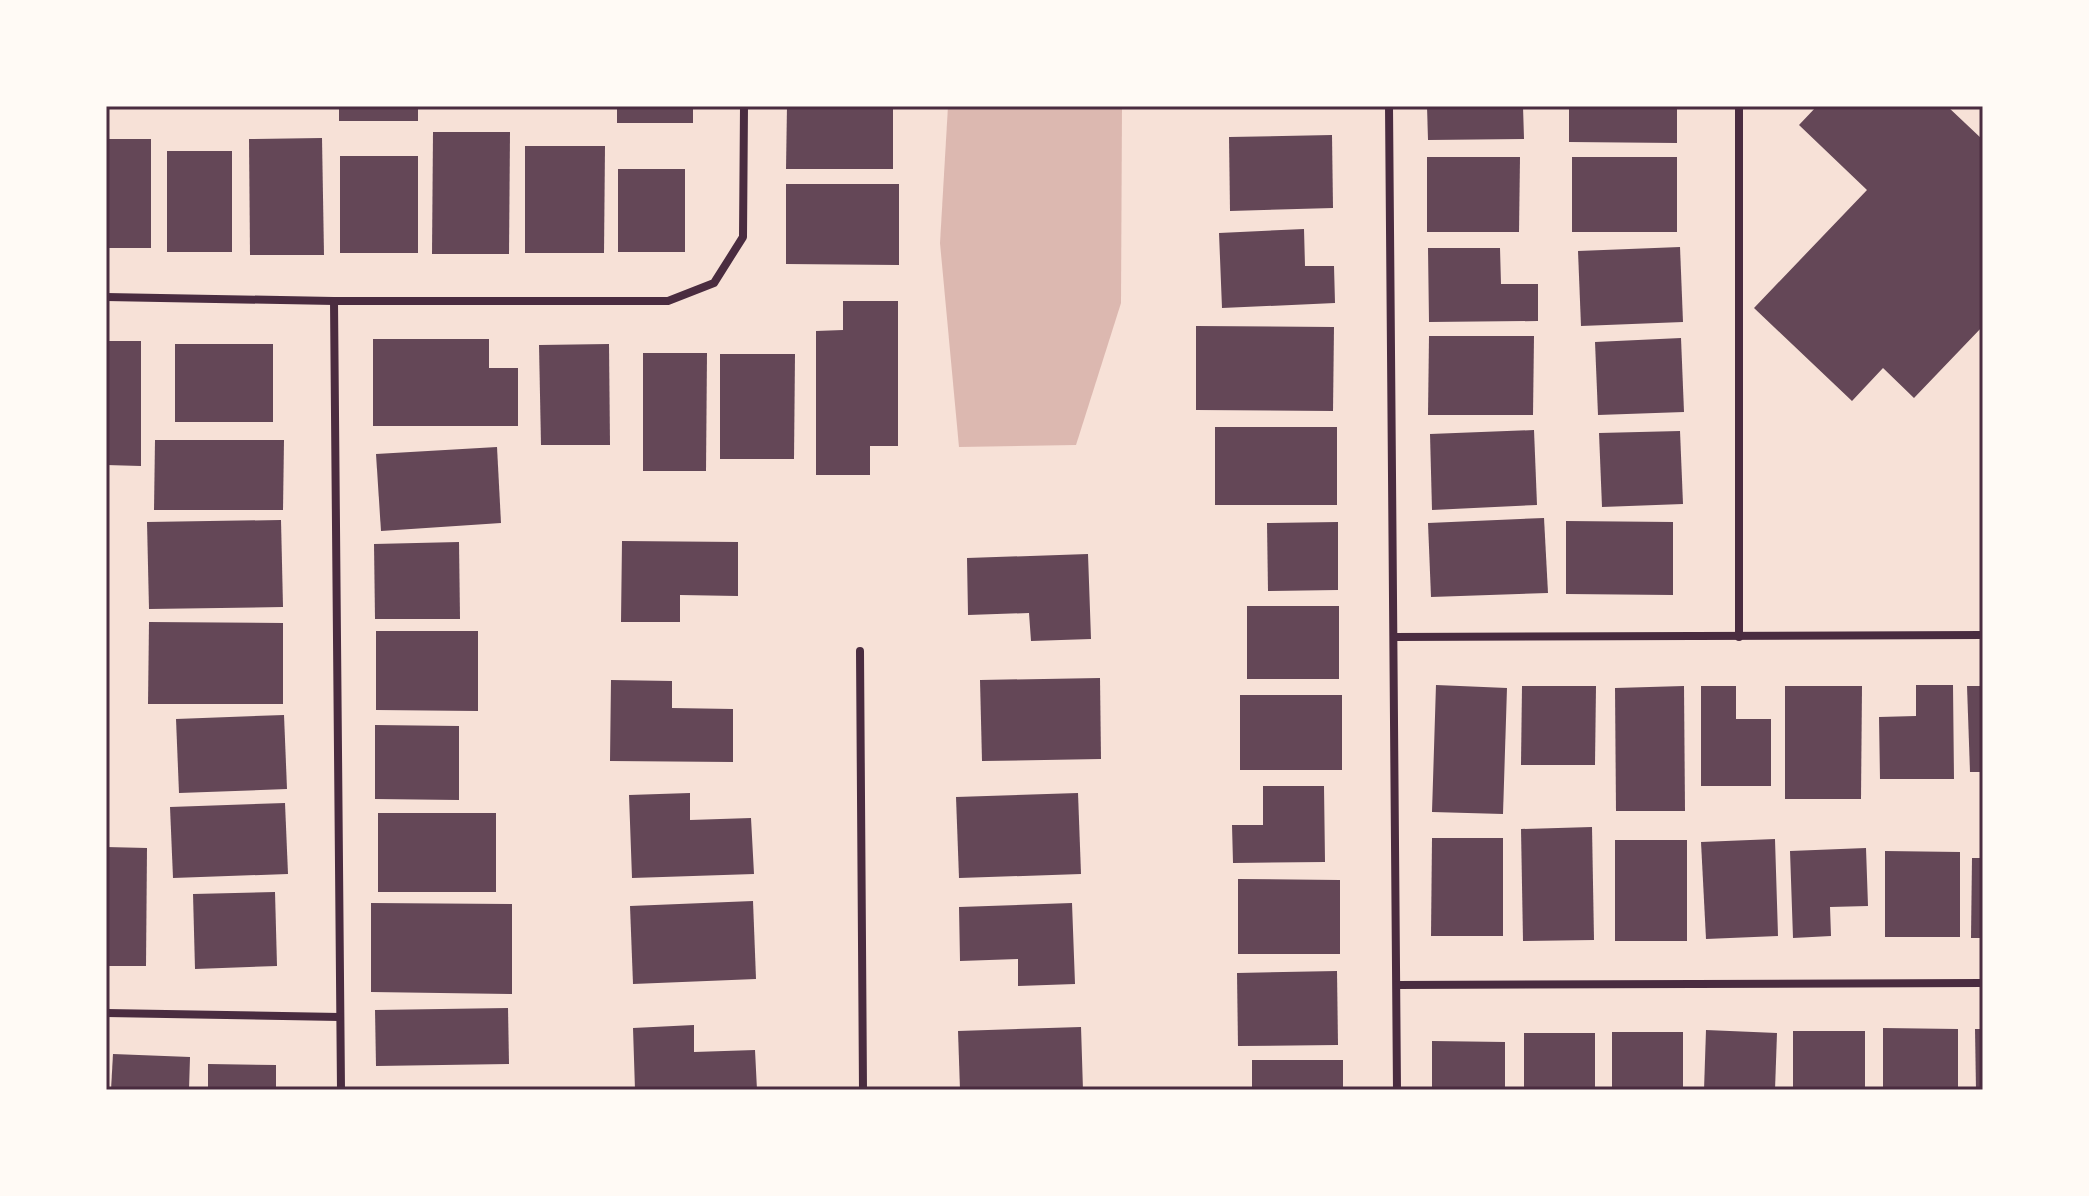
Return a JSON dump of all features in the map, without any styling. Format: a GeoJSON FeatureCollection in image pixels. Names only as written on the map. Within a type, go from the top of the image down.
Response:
{"type":"FeatureCollection","features":[{"type":"Feature","properties":{"kind":"street"},"geometry":{"type":"LineString","coordinates":[[106,297],[668,301],[714,283],[743,237],[744,106]]}},
{"type":"Feature","properties":{"kind":"street"},"geometry":{"type":"LineString","coordinates":[[1389,106],[1397,1090]]}},
{"type":"Feature","properties":{"kind":"street"},"geometry":{"type":"LineString","coordinates":[[1739,106],[1739,637]]}},
{"type":"Feature","properties":{"kind":"street"},"geometry":{"type":"LineString","coordinates":[[334,301],[341,1090]]}},
{"type":"Feature","properties":{"kind":"street"},"geometry":{"type":"LineString","coordinates":[[1394,637],[1983,635]]}},
{"type":"Feature","properties":{"kind":"street"},"geometry":{"type":"LineString","coordinates":[[860,651],[863,1090]]}},
{"type":"Feature","properties":{"kind":"street"},"geometry":{"type":"LineString","coordinates":[[1397,985],[1983,983]]}},
{"type":"Feature","properties":{"kind":"street"},"geometry":{"type":"LineString","coordinates":[[106,1013],[340,1017]]}},
{"type":"Feature","properties":{"kind":"shaded area"},"geometry":{"type":"Polygon","coordinates":[[[948,106],[1122,106],[1121,303],[1076,445],[959,447],[940,243],[948,106]]]}},
{"type":"Feature","properties":{"kind":"building"},"geometry":{"type":"Polygon","coordinates":[[[339,106],[418,106],[418,121],[339,121],[339,106]]]}},
{"type":"Feature","properties":{"kind":"building"},"geometry":{"type":"Polygon","coordinates":[[[617,106],[693,106],[693,123],[617,123],[617,106]]]}},
{"type":"Feature","properties":{"kind":"building"},"geometry":{"type":"Polygon","coordinates":[[[787,106],[893,106],[893,169],[786,169],[787,106]]]}},
{"type":"Feature","properties":{"kind":"building"},"geometry":{"type":"Polygon","coordinates":[[[1427,106],[1523,106],[1524,139],[1428,140],[1427,106]]]}},
{"type":"Feature","properties":{"kind":"building"},"geometry":{"type":"Polygon","coordinates":[[[1569,106],[1677,106],[1677,143],[1569,142],[1569,106]]]}},
{"type":"Feature","properties":{"kind":"building"},"geometry":{"type":"Polygon","coordinates":[[[1817,106],[1947,106],[1983,140],[1983,326],[1914,398],[1883,368],[1852,401],[1754,308],[1867,190],[1799,125],[1817,106]]]}},
{"type":"Feature","properties":{"kind":"building"},"geometry":{"type":"Polygon","coordinates":[[[433,132],[510,132],[509,254],[432,254],[433,132]]]}},
{"type":"Feature","properties":{"kind":"building"},"geometry":{"type":"Polygon","coordinates":[[[1332,135],[1333,208],[1230,211],[1229,137],[1332,135]]]}},
{"type":"Feature","properties":{"kind":"building"},"geometry":{"type":"Polygon","coordinates":[[[322,138],[324,255],[250,255],[249,139],[322,138]]]}},
{"type":"Feature","properties":{"kind":"building"},"geometry":{"type":"Polygon","coordinates":[[[106,139],[151,139],[151,248],[106,248],[106,139]]]}},
{"type":"Feature","properties":{"kind":"building"},"geometry":{"type":"Polygon","coordinates":[[[525,146],[605,146],[604,253],[525,253],[525,146]]]}},
{"type":"Feature","properties":{"kind":"building"},"geometry":{"type":"Polygon","coordinates":[[[167,151],[232,151],[232,252],[167,252],[167,151]]]}},
{"type":"Feature","properties":{"kind":"building"},"geometry":{"type":"Polygon","coordinates":[[[340,156],[418,156],[418,253],[340,253],[340,156]]]}},
{"type":"Feature","properties":{"kind":"building"},"geometry":{"type":"Polygon","coordinates":[[[1427,157],[1520,157],[1519,232],[1427,232],[1427,157]]]}},
{"type":"Feature","properties":{"kind":"building"},"geometry":{"type":"Polygon","coordinates":[[[1572,157],[1677,157],[1677,232],[1572,232],[1572,157]]]}},
{"type":"Feature","properties":{"kind":"building"},"geometry":{"type":"Polygon","coordinates":[[[618,169],[685,169],[685,252],[618,252],[618,169]]]}},
{"type":"Feature","properties":{"kind":"building"},"geometry":{"type":"Polygon","coordinates":[[[786,184],[899,184],[899,265],[786,264],[786,184]]]}},
{"type":"Feature","properties":{"kind":"building"},"geometry":{"type":"Polygon","coordinates":[[[1304,229],[1305,266],[1334,266],[1335,303],[1222,308],[1219,233],[1304,229]]]}},
{"type":"Feature","properties":{"kind":"building"},"geometry":{"type":"Polygon","coordinates":[[[1680,247],[1683,322],[1581,326],[1578,251],[1680,247]]]}},
{"type":"Feature","properties":{"kind":"building"},"geometry":{"type":"Polygon","coordinates":[[[1428,248],[1500,248],[1501,284],[1538,284],[1538,321],[1429,322],[1428,248]]]}},
{"type":"Feature","properties":{"kind":"building"},"geometry":{"type":"Polygon","coordinates":[[[843,301],[898,301],[898,446],[870,446],[870,475],[816,475],[816,331],[843,330],[843,301]]]}},
{"type":"Feature","properties":{"kind":"building"},"geometry":{"type":"Polygon","coordinates":[[[1196,326],[1334,327],[1333,411],[1196,410],[1196,326]]]}},
{"type":"Feature","properties":{"kind":"building"},"geometry":{"type":"Polygon","coordinates":[[[1429,336],[1534,336],[1533,415],[1428,415],[1429,336]]]}},
{"type":"Feature","properties":{"kind":"building"},"geometry":{"type":"Polygon","coordinates":[[[1681,338],[1684,412],[1598,415],[1595,342],[1681,338]]]}},
{"type":"Feature","properties":{"kind":"building"},"geometry":{"type":"Polygon","coordinates":[[[373,339],[489,339],[489,368],[518,368],[518,426],[373,426],[373,339]]]}},
{"type":"Feature","properties":{"kind":"building"},"geometry":{"type":"Polygon","coordinates":[[[106,341],[141,341],[141,466],[106,465],[106,341]]]}},
{"type":"Feature","properties":{"kind":"building"},"geometry":{"type":"Polygon","coordinates":[[[175,344],[273,344],[273,422],[175,422],[175,344]]]}},
{"type":"Feature","properties":{"kind":"building"},"geometry":{"type":"Polygon","coordinates":[[[609,344],[610,445],[541,445],[539,345],[609,344]]]}},
{"type":"Feature","properties":{"kind":"building"},"geometry":{"type":"Polygon","coordinates":[[[643,353],[707,353],[706,471],[643,471],[643,353]]]}},
{"type":"Feature","properties":{"kind":"building"},"geometry":{"type":"Polygon","coordinates":[[[720,354],[795,354],[794,459],[720,459],[720,354]]]}},
{"type":"Feature","properties":{"kind":"building"},"geometry":{"type":"Polygon","coordinates":[[[1215,427],[1337,427],[1337,505],[1215,505],[1215,427]]]}},
{"type":"Feature","properties":{"kind":"building"},"geometry":{"type":"Polygon","coordinates":[[[1534,430],[1537,505],[1432,510],[1430,434],[1534,430]]]}},
{"type":"Feature","properties":{"kind":"building"},"geometry":{"type":"Polygon","coordinates":[[[1680,431],[1683,504],[1602,507],[1599,433],[1680,431]]]}},
{"type":"Feature","properties":{"kind":"building"},"geometry":{"type":"Polygon","coordinates":[[[155,440],[284,440],[283,510],[154,510],[155,440]]]}},
{"type":"Feature","properties":{"kind":"building"},"geometry":{"type":"Polygon","coordinates":[[[497,447],[501,523],[381,531],[376,454],[497,447]]]}},
{"type":"Feature","properties":{"kind":"building"},"geometry":{"type":"Polygon","coordinates":[[[1544,518],[1548,593],[1431,597],[1428,523],[1544,518]]]}},
{"type":"Feature","properties":{"kind":"building"},"geometry":{"type":"Polygon","coordinates":[[[281,520],[283,607],[149,609],[147,522],[281,520]]]}},
{"type":"Feature","properties":{"kind":"building"},"geometry":{"type":"Polygon","coordinates":[[[1566,521],[1673,522],[1673,595],[1566,594],[1566,521]]]}},
{"type":"Feature","properties":{"kind":"building"},"geometry":{"type":"Polygon","coordinates":[[[1338,522],[1338,590],[1268,591],[1267,523],[1338,522]]]}},
{"type":"Feature","properties":{"kind":"building"},"geometry":{"type":"Polygon","coordinates":[[[622,541],[738,542],[738,596],[680,595],[680,622],[621,622],[622,541]]]}},
{"type":"Feature","properties":{"kind":"building"},"geometry":{"type":"Polygon","coordinates":[[[459,542],[460,619],[375,619],[374,544],[459,542]]]}},
{"type":"Feature","properties":{"kind":"building"},"geometry":{"type":"Polygon","coordinates":[[[1088,554],[1091,639],[1031,641],[1029,613],[968,615],[967,558],[1088,554]]]}},
{"type":"Feature","properties":{"kind":"building"},"geometry":{"type":"Polygon","coordinates":[[[1247,606],[1339,606],[1339,679],[1247,679],[1247,606]]]}},
{"type":"Feature","properties":{"kind":"building"},"geometry":{"type":"Polygon","coordinates":[[[149,622],[283,623],[283,704],[148,704],[149,622]]]}},
{"type":"Feature","properties":{"kind":"building"},"geometry":{"type":"Polygon","coordinates":[[[376,631],[478,631],[478,711],[376,710],[376,631]]]}},
{"type":"Feature","properties":{"kind":"building"},"geometry":{"type":"Polygon","coordinates":[[[1100,678],[1101,759],[982,761],[980,680],[1100,678]]]}},
{"type":"Feature","properties":{"kind":"building"},"geometry":{"type":"Polygon","coordinates":[[[611,680],[672,681],[672,708],[733,709],[733,762],[610,761],[611,680]]]}},
{"type":"Feature","properties":{"kind":"building"},"geometry":{"type":"Polygon","coordinates":[[[1436,685],[1507,688],[1503,814],[1432,812],[1436,685]]]}},
{"type":"Feature","properties":{"kind":"building"},"geometry":{"type":"Polygon","coordinates":[[[1916,685],[1953,685],[1954,779],[1880,779],[1879,717],[1916,716],[1916,685]]]}},
{"type":"Feature","properties":{"kind":"building"},"geometry":{"type":"Polygon","coordinates":[[[1522,686],[1596,686],[1595,765],[1521,765],[1522,686]]]}},
{"type":"Feature","properties":{"kind":"building"},"geometry":{"type":"Polygon","coordinates":[[[1684,686],[1685,811],[1616,811],[1615,688],[1684,686]]]}},
{"type":"Feature","properties":{"kind":"building"},"geometry":{"type":"Polygon","coordinates":[[[1701,686],[1736,686],[1736,719],[1771,719],[1771,786],[1701,786],[1701,686]]]}},
{"type":"Feature","properties":{"kind":"building"},"geometry":{"type":"Polygon","coordinates":[[[1785,686],[1862,686],[1861,799],[1785,799],[1785,686]]]}},
{"type":"Feature","properties":{"kind":"building"},"geometry":{"type":"Polygon","coordinates":[[[1967,686],[1983,686],[1983,772],[1970,772],[1967,686]]]}},
{"type":"Feature","properties":{"kind":"building"},"geometry":{"type":"Polygon","coordinates":[[[1240,695],[1342,695],[1342,770],[1240,770],[1240,695]]]}},
{"type":"Feature","properties":{"kind":"building"},"geometry":{"type":"Polygon","coordinates":[[[284,715],[287,789],[179,793],[176,719],[284,715]]]}},
{"type":"Feature","properties":{"kind":"building"},"geometry":{"type":"Polygon","coordinates":[[[375,725],[459,726],[459,800],[375,799],[375,725]]]}},
{"type":"Feature","properties":{"kind":"building"},"geometry":{"type":"Polygon","coordinates":[[[1263,786],[1324,786],[1325,862],[1233,863],[1232,825],[1263,825],[1263,786]]]}},
{"type":"Feature","properties":{"kind":"building"},"geometry":{"type":"Polygon","coordinates":[[[690,793],[690,820],[751,818],[754,874],[632,878],[629,795],[690,793]]]}},
{"type":"Feature","properties":{"kind":"building"},"geometry":{"type":"Polygon","coordinates":[[[1078,793],[1081,874],[959,878],[956,797],[1078,793]]]}},
{"type":"Feature","properties":{"kind":"building"},"geometry":{"type":"Polygon","coordinates":[[[285,803],[288,874],[173,878],[170,807],[285,803]]]}},
{"type":"Feature","properties":{"kind":"building"},"geometry":{"type":"Polygon","coordinates":[[[378,813],[496,813],[496,892],[378,892],[378,813]]]}},
{"type":"Feature","properties":{"kind":"building"},"geometry":{"type":"Polygon","coordinates":[[[1592,827],[1594,940],[1523,941],[1521,829],[1592,827]]]}},
{"type":"Feature","properties":{"kind":"building"},"geometry":{"type":"Polygon","coordinates":[[[1432,838],[1503,838],[1503,936],[1431,936],[1432,838]]]}},
{"type":"Feature","properties":{"kind":"building"},"geometry":{"type":"Polygon","coordinates":[[[1775,839],[1778,936],[1706,939],[1701,842],[1775,839]]]}},
{"type":"Feature","properties":{"kind":"building"},"geometry":{"type":"Polygon","coordinates":[[[1615,840],[1687,840],[1687,941],[1615,941],[1615,840]]]}},
{"type":"Feature","properties":{"kind":"building"},"geometry":{"type":"Polygon","coordinates":[[[106,847],[147,848],[146,966],[106,966],[106,847]]]}},
{"type":"Feature","properties":{"kind":"building"},"geometry":{"type":"Polygon","coordinates":[[[1866,848],[1868,906],[1830,907],[1831,936],[1793,938],[1790,851],[1866,848]]]}},
{"type":"Feature","properties":{"kind":"building"},"geometry":{"type":"Polygon","coordinates":[[[1885,851],[1960,852],[1960,937],[1885,937],[1885,851]]]}},
{"type":"Feature","properties":{"kind":"building"},"geometry":{"type":"Polygon","coordinates":[[[1972,858],[1983,858],[1983,938],[1971,938],[1972,858]]]}},
{"type":"Feature","properties":{"kind":"building"},"geometry":{"type":"Polygon","coordinates":[[[1238,879],[1340,880],[1340,954],[1238,954],[1238,879]]]}},
{"type":"Feature","properties":{"kind":"building"},"geometry":{"type":"Polygon","coordinates":[[[275,892],[277,966],[195,969],[193,894],[275,892]]]}},
{"type":"Feature","properties":{"kind":"building"},"geometry":{"type":"Polygon","coordinates":[[[753,901],[756,979],[633,984],[630,906],[753,901]]]}},
{"type":"Feature","properties":{"kind":"building"},"geometry":{"type":"Polygon","coordinates":[[[371,903],[512,904],[512,994],[371,992],[371,903]]]}},
{"type":"Feature","properties":{"kind":"building"},"geometry":{"type":"Polygon","coordinates":[[[1072,903],[1075,984],[1018,986],[1018,959],[960,961],[959,907],[1072,903]]]}},
{"type":"Feature","properties":{"kind":"building"},"geometry":{"type":"Polygon","coordinates":[[[1337,971],[1338,1045],[1238,1046],[1237,973],[1337,971]]]}},
{"type":"Feature","properties":{"kind":"building"},"geometry":{"type":"Polygon","coordinates":[[[508,1008],[509,1064],[376,1066],[375,1010],[508,1008]]]}},
{"type":"Feature","properties":{"kind":"building"},"geometry":{"type":"Polygon","coordinates":[[[694,1025],[694,1052],[755,1050],[757,1090],[635,1090],[633,1028],[694,1025]]]}},
{"type":"Feature","properties":{"kind":"building"},"geometry":{"type":"Polygon","coordinates":[[[1081,1027],[1083,1090],[960,1090],[958,1031],[1081,1027]]]}},
{"type":"Feature","properties":{"kind":"building"},"geometry":{"type":"Polygon","coordinates":[[[1883,1028],[1958,1029],[1958,1090],[1883,1090],[1883,1028]]]}},
{"type":"Feature","properties":{"kind":"building"},"geometry":{"type":"Polygon","coordinates":[[[1975,1029],[1983,1029],[1983,1090],[1976,1090],[1975,1029]]]}},
{"type":"Feature","properties":{"kind":"building"},"geometry":{"type":"Polygon","coordinates":[[[1706,1030],[1777,1033],[1775,1090],[1704,1090],[1706,1030]]]}},
{"type":"Feature","properties":{"kind":"building"},"geometry":{"type":"Polygon","coordinates":[[[1793,1031],[1865,1031],[1865,1090],[1793,1090],[1793,1031]]]}},
{"type":"Feature","properties":{"kind":"building"},"geometry":{"type":"Polygon","coordinates":[[[1612,1032],[1683,1032],[1683,1090],[1612,1090],[1612,1032]]]}},
{"type":"Feature","properties":{"kind":"building"},"geometry":{"type":"Polygon","coordinates":[[[1524,1033],[1595,1033],[1595,1090],[1524,1090],[1524,1033]]]}},
{"type":"Feature","properties":{"kind":"building"},"geometry":{"type":"Polygon","coordinates":[[[1432,1041],[1505,1042],[1505,1090],[1432,1090],[1432,1041]]]}},
{"type":"Feature","properties":{"kind":"building"},"geometry":{"type":"Polygon","coordinates":[[[113,1054],[190,1057],[189,1090],[111,1090],[113,1054]]]}},
{"type":"Feature","properties":{"kind":"building"},"geometry":{"type":"Polygon","coordinates":[[[1252,1060],[1343,1060],[1343,1090],[1252,1090],[1252,1060]]]}},
{"type":"Feature","properties":{"kind":"building"},"geometry":{"type":"Polygon","coordinates":[[[208,1064],[276,1065],[276,1090],[208,1090],[208,1064]]]}}]}
